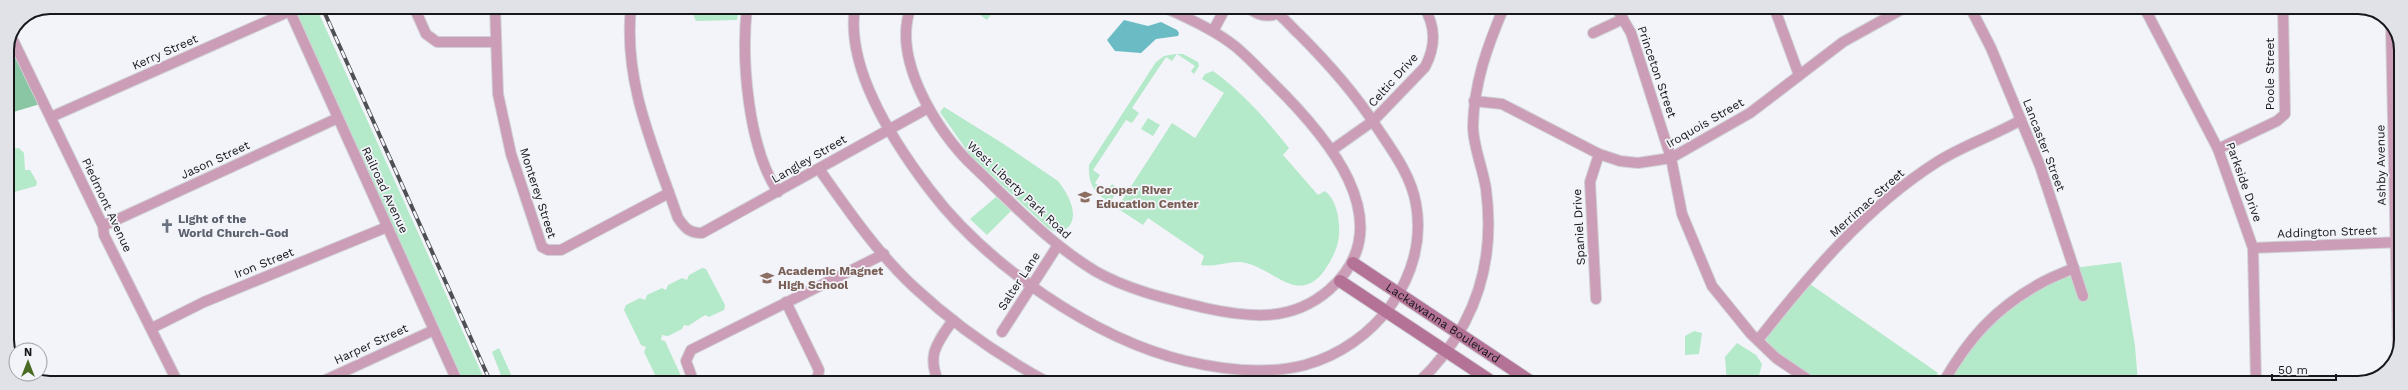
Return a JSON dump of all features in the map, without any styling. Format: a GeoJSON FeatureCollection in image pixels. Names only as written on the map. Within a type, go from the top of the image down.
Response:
{"type":"FeatureCollection","features":[{"type":"Feature","properties":{"kind":"street","name":"Kerry Street"},"geometry":{"type":"LineString","coordinates":[[51,117],[278,14]]}},
{"type":"Feature","properties":{"kind":"street","name":"Railroad Avenue"},"geometry":{"type":"LineString","coordinates":[[291,14],[455,376]]}},
{"type":"Feature","properties":{"kind":"street"},"geometry":{"type":"LineString","coordinates":[[417,14],[426,34],[437,42],[495,42]]}},
{"type":"Feature","properties":{"kind":"street","name":"Monterey Street"},"geometry":{"type":"LineString","coordinates":[[495,14],[498,94],[506,136],[542,247],[548,250],[560,250],[669,193]]}},
{"type":"Feature","properties":{"kind":"street"},"geometry":{"type":"LineString","coordinates":[[631,14],[632,68],[639,105],[649,141],[669,193]]}},
{"type":"Feature","properties":{"kind":"street"},"geometry":{"type":"LineString","coordinates":[[747,14],[745,47],[747,84],[756,137],[772,182],[778,192]]}},
{"type":"Feature","properties":{"kind":"street"},"geometry":{"type":"LineString","coordinates":[[854,14],[853,19],[861,69],[876,107],[912,167],[940,204],[990,255],[1032,285],[1119,338],[1186,362],[1243,370],[1286,369],[1326,358],[1354,341],[1371,328],[1399,294],[1414,260],[1418,240],[1416,203],[1403,167],[1373,121],[1341,77],[1279,14]]}},
{"type":"Feature","properties":{"kind":"street","name":"West Liberty Park Road"},"geometry":{"type":"LineString","coordinates":[[908,14],[905,36],[908,58],[928,108],[954,148],[1058,245],[1097,272],[1160,297],[1234,314],[1257,317],[1301,307],[1320,298],[1340,281],[1353,263]]}},
{"type":"Feature","properties":{"kind":"street"},"geometry":{"type":"LineString","coordinates":[[1179,14],[1212,30],[1237,47],[1296,105],[1332,150],[1348,175],[1355,194],[1360,229],[1353,263]]}},
{"type":"Feature","properties":{"kind":"street"},"geometry":{"type":"LineString","coordinates":[[1212,30],[1222,14]]}},
{"type":"Feature","properties":{"kind":"street"},"geometry":{"type":"LineString","coordinates":[[1257,14],[1265,17],[1273,14]]}},
{"type":"Feature","properties":{"kind":"street","name":"Celtic Drive"},"geometry":{"type":"LineString","coordinates":[[1332,150],[1373,121],[1425,67],[1430,58],[1434,37],[1433,26],[1427,14]]}},
{"type":"Feature","properties":{"kind":"street"},"geometry":{"type":"LineString","coordinates":[[1425,376],[1447,352],[1459,333],[1479,291],[1486,263],[1489,233],[1485,179],[1473,129],[1474,101],[1486,49],[1501,14]]}},
{"type":"Feature","properties":{"kind":"street","name":"Princeton Street"},"geometry":{"type":"LineString","coordinates":[[1620,14],[1631,33],[1671,158],[1682,214],[1712,286],[1729,309],[1776,358],[1803,376]]}},
{"type":"Feature","properties":{"kind":"street"},"geometry":{"type":"LineString","coordinates":[[1777,14],[1798,74]]}},
{"type":"Feature","properties":{"kind":"street","name":"Iroquois Street"},"geometry":{"type":"LineString","coordinates":[[1474,101],[1502,104],[1599,154],[1620,161],[1638,163],[1671,158],[1750,113],[1798,74],[1843,42],[1893,14]]}},
{"type":"Feature","properties":{"kind":"street","name":"Lancaster Street"},"geometry":{"type":"LineString","coordinates":[[1974,14],[1991,48],[2040,166],[2084,296]]}},
{"type":"Feature","properties":{"kind":"street","name":"Parkside Drive"},"geometry":{"type":"LineString","coordinates":[[2148,14],[2218,149],[2254,248],[2256,376]]}},
{"type":"Feature","properties":{"kind":"street","name":"Poole Street"},"geometry":{"type":"LineString","coordinates":[[2218,149],[2277,121],[2285,114],[2283,14]]}},
{"type":"Feature","properties":{"kind":"street"},"geometry":{"type":"LineString","coordinates":[[1593,33],[1623,19]]}},
{"type":"Feature","properties":{"kind":"street","name":"Ashby Avenue"},"geometry":{"type":"LineString","coordinates":[[2391,37],[2394,119]]}},
{"type":"Feature","properties":{"kind":"street","name":"Piedmont Avenue"},"geometry":{"type":"LineString","coordinates":[[15,44],[103,226],[104,235],[152,328],[175,376]]}},
{"type":"Feature","properties":{"kind":"street","name":"Langley Street"},"geometry":{"type":"LineString","coordinates":[[669,193],[678,218],[685,228],[693,233],[702,232],[820,169],[880,132],[889,130],[928,108]]}},
{"type":"Feature","properties":{"kind":"street","name":"Jason Street"},"geometry":{"type":"LineString","coordinates":[[103,226],[338,118]]}},
{"type":"Feature","properties":{"kind":"street","name":"Merrimac Street"},"geometry":{"type":"LineString","coordinates":[[1758,340],[1820,265],[1906,183],[1969,144],[2021,120]]}},
{"type":"Feature","properties":{"kind":"street","name":"Spaniel Drive"},"geometry":{"type":"LineString","coordinates":[[1596,299],[1590,182],[1599,154]]}},
{"type":"Feature","properties":{"kind":"street"},"geometry":{"type":"LineString","coordinates":[[820,169],[855,221],[914,288],[991,349],[1037,376]]}},
{"type":"Feature","properties":{"kind":"street","name":"Iron Street"},"geometry":{"type":"LineString","coordinates":[[152,328],[204,302],[388,227]]}},
{"type":"Feature","properties":{"kind":"street","name":"Addington Street"},"geometry":{"type":"LineString","coordinates":[[2254,248],[2394,242]]}},
{"type":"Feature","properties":{"kind":"street","name":"Salter Lane"},"geometry":{"type":"LineString","coordinates":[[1002,332],[1058,245]]}},
{"type":"Feature","properties":{"kind":"street"},"geometry":{"type":"LineString","coordinates":[[691,376],[686,361],[691,350],[884,254]]}},
{"type":"Feature","properties":{"kind":"street","name":"Lackawanna Boulevard"},"geometry":{"type":"LineString","coordinates":[[1353,263],[1523,376]]}},
{"type":"Feature","properties":{"kind":"street"},"geometry":{"type":"LineString","coordinates":[[1947,376],[1960,353],[1982,326],[2007,304],[2041,283],[2074,268]]}},
{"type":"Feature","properties":{"kind":"street","name":"Lackawanna Boulevard"},"geometry":{"type":"LineString","coordinates":[[1340,281],[1483,376]]}},
{"type":"Feature","properties":{"kind":"street"},"geometry":{"type":"LineString","coordinates":[[786,302],[819,370],[818,376]]}},
{"type":"Feature","properties":{"kind":"street"},"geometry":{"type":"LineString","coordinates":[[936,376],[933,367],[934,353],[954,320]]}},
{"type":"Feature","properties":{"kind":"street","name":"Harper Street"},"geometry":{"type":"LineString","coordinates":[[333,376],[434,330]]}},
{"type":"Feature","properties":{"kind":"green space"},"geometry":{"type":"Polygon","coordinates":[[[296,14],[319,14],[483,376],[460,376],[296,14]]]}},
{"type":"Feature","properties":{"kind":"green space"},"geometry":{"type":"Polygon","coordinates":[[[693,14],[738,14],[737,20],[696,21],[693,14]]]}},
{"type":"Feature","properties":{"kind":"green space"},"geometry":{"type":"Polygon","coordinates":[[[979,14],[991,14],[987,20],[979,14]]]}},
{"type":"Feature","properties":{"kind":"green space"},"geometry":{"type":"Polygon","coordinates":[[[14,51],[40,104],[14,112],[14,51]]]}},
{"type":"Feature","properties":{"kind":"green space"},"geometry":{"type":"Polygon","coordinates":[[[1177,54],[1172,61],[1166,57],[1132,108],[1139,113],[1132,123],[1126,120],[1093,170],[1100,175],[1095,183],[1107,191],[1112,184],[1119,189],[1110,202],[1096,192],[1093,187],[1091,183],[1089,165],[1156,62],[1164,56],[1177,54]]]}},
{"type":"Feature","properties":{"kind":"green space"},"geometry":{"type":"Polygon","coordinates":[[[1177,54],[1183,54],[1198,62],[1199,66],[1194,74],[1191,71],[1195,66],[1177,54]]]}},
{"type":"Feature","properties":{"kind":"green space"},"geometry":{"type":"Polygon","coordinates":[[[1213,71],[1244,97],[1262,116],[1289,148],[1283,155],[1318,195],[1325,191],[1335,205],[1339,229],[1336,250],[1324,271],[1315,281],[1305,285],[1296,285],[1286,282],[1257,267],[1241,262],[1207,266],[1201,265],[1204,256],[1148,218],[1143,225],[1117,208],[1172,123],[1195,138],[1224,93],[1202,79],[1205,74],[1213,71]]]}},
{"type":"Feature","properties":{"kind":"green space"},"geometry":{"type":"Polygon","coordinates":[[[944,107],[1002,143],[1058,181],[1065,191],[1073,211],[1071,223],[1067,228],[1058,232],[1048,228],[970,155],[940,112],[944,107]]]}},
{"type":"Feature","properties":{"kind":"green space"},"geometry":{"type":"Polygon","coordinates":[[[1148,118],[1160,125],[1153,136],[1141,129],[1148,118]]]}},
{"type":"Feature","properties":{"kind":"green space"},"geometry":{"type":"Polygon","coordinates":[[[14,148],[19,148],[24,153],[25,170],[30,170],[37,182],[36,186],[14,192],[14,148]]]}},
{"type":"Feature","properties":{"kind":"green space"},"geometry":{"type":"Polygon","coordinates":[[[996,197],[1011,211],[987,235],[970,219],[996,197]]]}},
{"type":"Feature","properties":{"kind":"green space"},"geometry":{"type":"Polygon","coordinates":[[[2121,262],[2135,346],[2137,376],[1950,376],[2007,304],[2074,268],[2121,262]]]}},
{"type":"Feature","properties":{"kind":"green space"},"geometry":{"type":"Polygon","coordinates":[[[702,268],[706,269],[725,305],[724,310],[709,317],[705,315],[688,326],[684,325],[682,329],[668,336],[662,335],[661,340],[665,341],[681,376],[656,376],[644,352],[646,347],[641,345],[624,310],[626,305],[640,298],[645,300],[647,295],[662,288],[666,290],[668,285],[682,278],[687,280],[689,275],[702,268]]]}},
{"type":"Feature","properties":{"kind":"green space"},"geometry":{"type":"Polygon","coordinates":[[[1810,284],[1938,373],[1936,376],[1810,376],[1770,347],[1766,339],[1766,334],[1810,284]]]}},
{"type":"Feature","properties":{"kind":"green space"},"geometry":{"type":"Polygon","coordinates":[[[1694,331],[1702,333],[1699,354],[1685,355],[1685,336],[1694,331]]]}},
{"type":"Feature","properties":{"kind":"green space"},"geometry":{"type":"Polygon","coordinates":[[[1737,343],[1756,355],[1762,364],[1759,376],[1726,376],[1725,357],[1737,343]]]}},
{"type":"Feature","properties":{"kind":"green space"},"geometry":{"type":"Polygon","coordinates":[[[499,348],[512,376],[501,376],[492,352],[499,348]]]}},
{"type":"Feature","properties":{"kind":"water"},"geometry":{"type":"Polygon","coordinates":[[[1124,20],[1148,26],[1161,22],[1177,30],[1179,33],[1178,36],[1156,39],[1141,53],[1115,51],[1107,40],[1124,20]]]}},
{"type":"Feature","properties":{"kind":"railway"},"geometry":{"type":"LineString","coordinates":[[325,14],[488,376]]}},
{"type":"Feature","properties":{"kind":"place","name":"Cooper River Education Center"},"geometry":{"type":"Point","coordinates":[1085,197]}},
{"type":"Feature","properties":{"kind":"place","name":"Light of the World Church-God"},"geometry":{"type":"Point","coordinates":[167,226]}},
{"type":"Feature","properties":{"kind":"place","name":"Academic Magnet High School"},"geometry":{"type":"Point","coordinates":[767,278]}}]}
